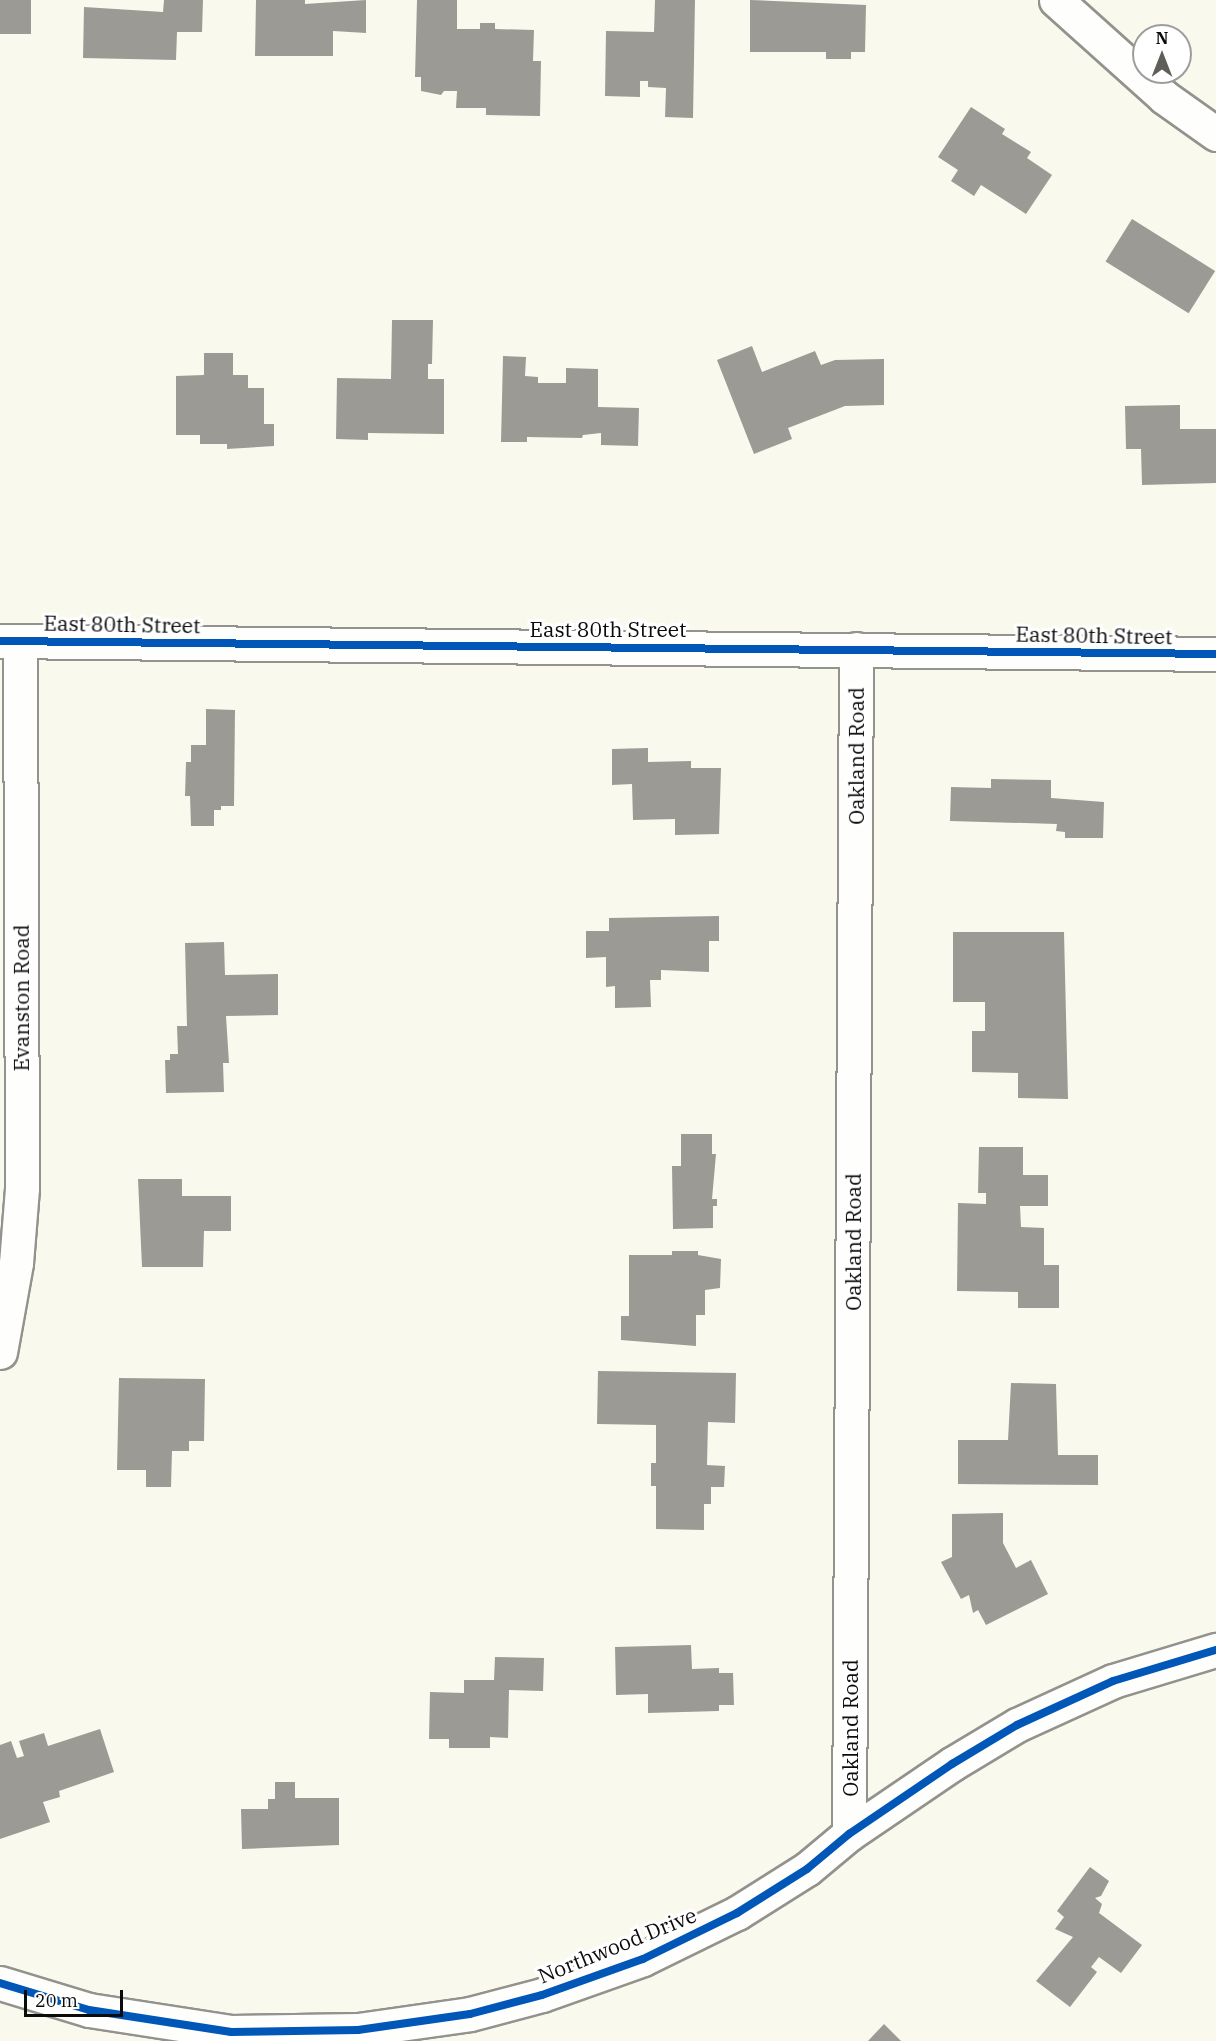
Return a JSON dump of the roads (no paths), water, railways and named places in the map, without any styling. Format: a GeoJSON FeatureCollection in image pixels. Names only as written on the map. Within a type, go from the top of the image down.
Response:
{"type":"FeatureCollection","features":[{"type":"Feature","properties":{"kind":"street"},"geometry":{"type":"LineString","coordinates":[[1056,0],[1164,97],[1216,134]]}},
{"type":"Feature","properties":{"kind":"street","name":"East 80th Street"},"geometry":{"type":"LineString","coordinates":[[10,641],[1216,654]]}},
{"type":"Feature","properties":{"kind":"street","name":"Evanston Road"},"geometry":{"type":"LineString","coordinates":[[0,1352],[16,1263],[22,1188],[10,641]]}},
{"type":"Feature","properties":{"kind":"street","name":"Oakland Road"},"geometry":{"type":"LineString","coordinates":[[849,1834],[856,649]]}},
{"type":"Feature","properties":{"kind":"street","name":"Northwood Drive"},"geometry":{"type":"LineString","coordinates":[[0,1983],[89,2010],[231,2032],[323,2033],[434,2021],[542,1995],[677,1944],[769,1893],[849,1834],[1017,1725],[1113,1681],[1216,1650]]}}]}
